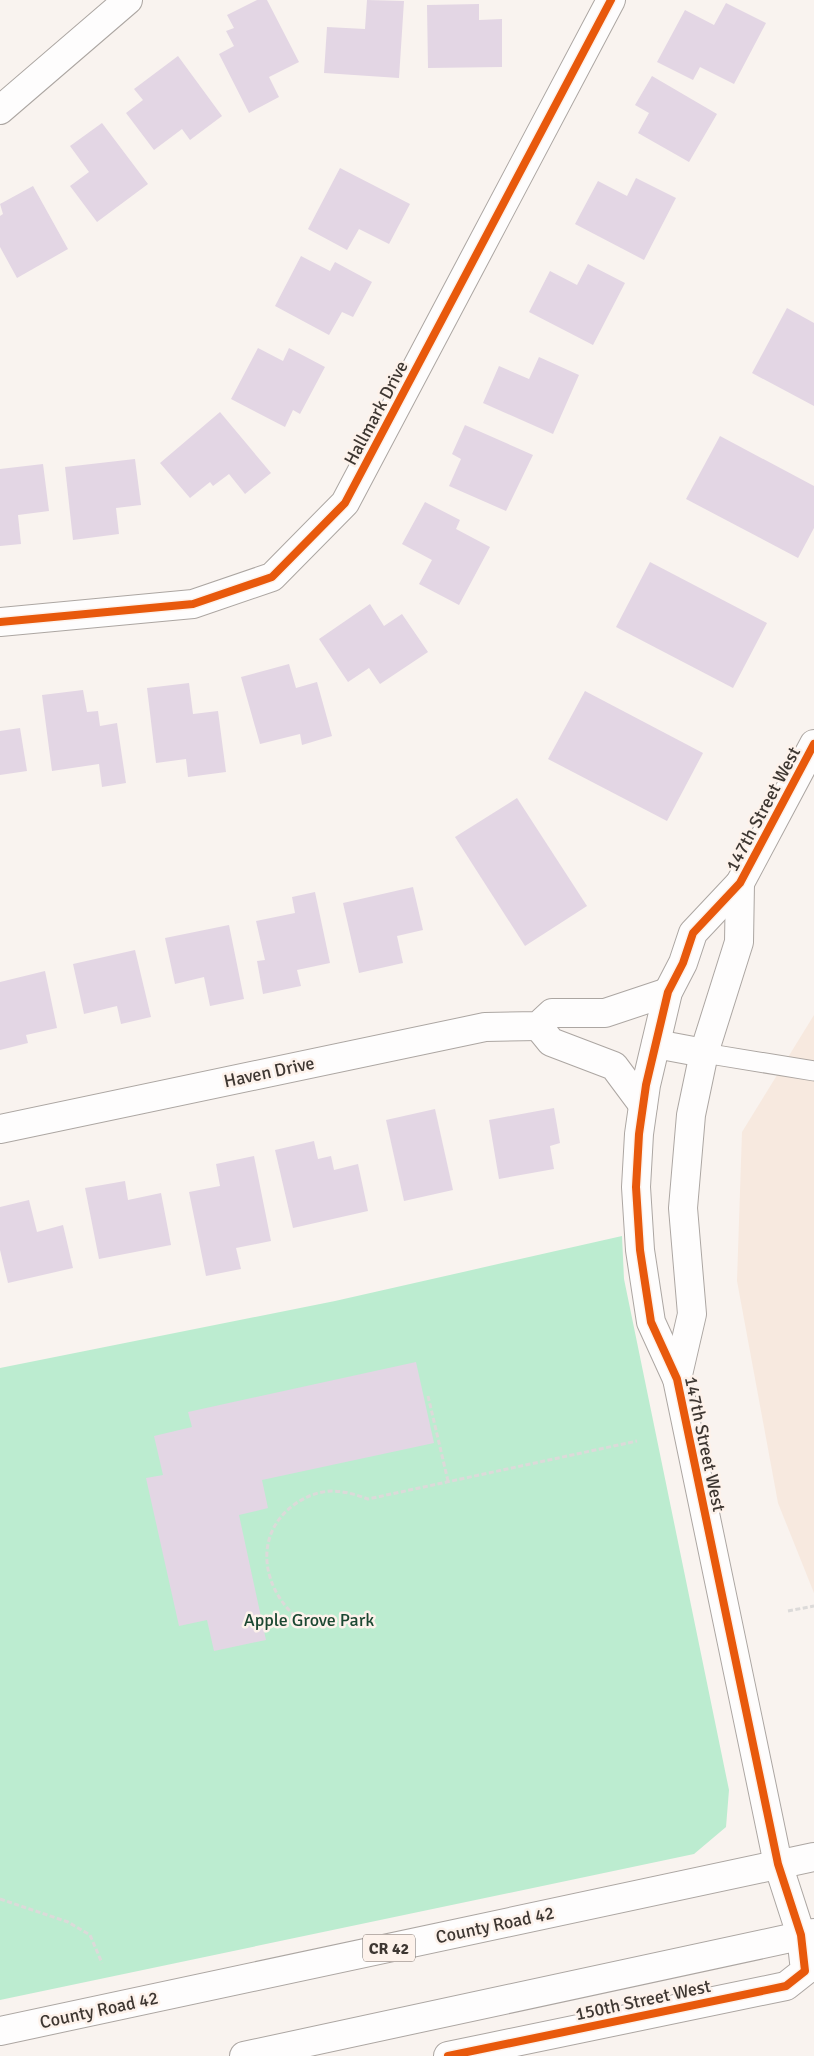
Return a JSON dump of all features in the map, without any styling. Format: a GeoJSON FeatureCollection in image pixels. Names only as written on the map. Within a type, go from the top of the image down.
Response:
{"type":"FeatureCollection","features":[{"type":"Feature","properties":{"kind":"main road"},"geometry":{"type":"LineString","coordinates":[[0,110],[128,0]]}},
{"type":"Feature","properties":{"kind":"main road","name":"Hallmark Drive"},"geometry":{"type":"LineString","coordinates":[[0,622],[193,604],[272,577],[279,571],[345,503],[611,0]]}},
{"type":"Feature","properties":{"kind":"main road","name":"147th Street West"},"geometry":{"type":"LineString","coordinates":[[808,1934],[778,1864],[677,1379],[652,1322],[640,1250],[636,1187],[639,1134],[643,1105],[668,992],[683,963],[693,933],[740,883],[814,744]]}},
{"type":"Feature","properties":{"kind":"main road","name":"147th Street West"},"geometry":{"type":"LineString","coordinates":[[677,1379],[692,1314],[683,1208],[691,1114],[704,1052],[739,942],[740,883]]}},
{"type":"Feature","properties":{"kind":"main road"},"geometry":{"type":"LineString","coordinates":[[643,1105],[614,1066],[551,1042],[538,1026],[552,1012],[605,1012],[668,992]]}},
{"type":"Feature","properties":{"kind":"main road","name":"Haven Drive"},"geometry":{"type":"LineString","coordinates":[[0,1129],[485,1027],[538,1026]]}},
{"type":"Feature","properties":{"kind":"main road"},"geometry":{"type":"LineString","coordinates":[[656,1044],[704,1052]]}},
{"type":"Feature","properties":{"kind":"main road","name":"County Road 42"},"geometry":{"type":"LineString","coordinates":[[0,2031],[814,1857]]}},
{"type":"Feature","properties":{"kind":"main road"},"geometry":{"type":"LineString","coordinates":[[244,2056],[808,1934]]}},
{"type":"Feature","properties":{"kind":"main road","name":"150th Street West"},"geometry":{"type":"LineString","coordinates":[[448,2056],[786,1986],[805,1971],[808,1934]]}},
{"type":"Feature","properties":{"kind":"lane"},"geometry":{"type":"LineString","coordinates":[[704,1052],[814,1071]]}},
{"type":"Feature","properties":{"kind":"path"},"geometry":{"type":"LineString","coordinates":[[428,1396],[448,1481]]}},
{"type":"Feature","properties":{"kind":"path"},"geometry":{"type":"LineString","coordinates":[[295,1616],[282,1604],[266,1562],[268,1541],[276,1522],[305,1497],[323,1492],[338,1491],[368,1499],[637,1441]]}},
{"type":"Feature","properties":{"kind":"path"},"geometry":{"type":"LineString","coordinates":[[788,1611],[814,1606]]}},
{"type":"Feature","properties":{"kind":"path"},"geometry":{"type":"LineString","coordinates":[[0,1899],[68,1922],[90,1935],[102,1963]]}},
{"type":"Feature","properties":{"kind":"shaded area"},"geometry":{"type":"Polygon","coordinates":[[[814,1015],[814,1593],[778,1503],[737,1281],[742,1132],[814,1015]]]}},
{"type":"Feature","properties":{"kind":"green space","name":"Apple Grove Park"},"geometry":{"type":"Polygon","coordinates":[[[622,1236],[624,1279],[729,1790],[726,1827],[694,1854],[0,2000],[0,1368],[335,1301],[622,1236]]]}},
{"type":"Feature","properties":{"kind":"building"},"geometry":{"type":"Polygon","coordinates":[[[257,0],[267,0],[299,62],[269,77],[279,97],[249,113],[219,54],[234,46],[226,31],[234,28],[227,15],[257,0]]]}},
{"type":"Feature","properties":{"kind":"building"},"geometry":{"type":"Polygon","coordinates":[[[367,0],[404,1],[399,78],[324,73],[327,27],[365,29],[367,0]]]}},
{"type":"Feature","properties":{"kind":"building"},"geometry":{"type":"Polygon","coordinates":[[[726,3],[766,23],[734,84],[700,67],[693,80],[657,62],[685,10],[714,25],[726,3]]]}},
{"type":"Feature","properties":{"kind":"building"},"geometry":{"type":"Polygon","coordinates":[[[479,4],[479,20],[502,19],[502,67],[428,68],[427,5],[479,4]]]}},
{"type":"Feature","properties":{"kind":"building"},"geometry":{"type":"Polygon","coordinates":[[[178,56],[222,116],[190,140],[182,129],[154,150],[126,113],[143,100],[134,89],[178,56]]]}},
{"type":"Feature","properties":{"kind":"building"},"geometry":{"type":"Polygon","coordinates":[[[652,76],[717,114],[689,162],[638,133],[649,113],[635,105],[652,76]]]}},
{"type":"Feature","properties":{"kind":"building"},"geometry":{"type":"Polygon","coordinates":[[[102,123],[148,184],[97,222],[70,186],[89,172],[70,146],[102,123]]]}},
{"type":"Feature","properties":{"kind":"building"},"geometry":{"type":"Polygon","coordinates":[[[340,168],[410,204],[389,244],[359,229],[347,250],[308,229],[340,168]]]}},
{"type":"Feature","properties":{"kind":"building"},"geometry":{"type":"Polygon","coordinates":[[[636,178],[676,198],[644,260],[575,224],[598,181],[627,196],[636,178]]]}},
{"type":"Feature","properties":{"kind":"building"},"geometry":{"type":"Polygon","coordinates":[[[33,186],[68,249],[17,278],[0,247],[0,216],[3,214],[0,204],[33,186]]]}},
{"type":"Feature","properties":{"kind":"building"},"geometry":{"type":"Polygon","coordinates":[[[301,256],[330,271],[335,262],[372,282],[353,317],[342,312],[329,335],[275,306],[301,256]]]}},
{"type":"Feature","properties":{"kind":"building"},"geometry":{"type":"Polygon","coordinates":[[[588,264],[625,283],[593,345],[529,312],[550,271],[577,285],[588,264]]]}},
{"type":"Feature","properties":{"kind":"building"},"geometry":{"type":"Polygon","coordinates":[[[787,308],[814,323],[814,406],[752,373],[787,308]]]}},
{"type":"Feature","properties":{"kind":"building"},"geometry":{"type":"Polygon","coordinates":[[[258,348],[283,361],[289,348],[325,367],[300,414],[293,410],[285,427],[231,399],[258,348]]]}},
{"type":"Feature","properties":{"kind":"building"},"geometry":{"type":"Polygon","coordinates":[[[539,357],[579,375],[553,434],[483,403],[499,366],[529,379],[539,357]]]}},
{"type":"Feature","properties":{"kind":"building"},"geometry":{"type":"Polygon","coordinates":[[[220,412],[271,473],[245,494],[229,474],[213,486],[210,482],[190,498],[160,463],[220,412]]]}},
{"type":"Feature","properties":{"kind":"building"},"geometry":{"type":"Polygon","coordinates":[[[465,425],[533,455],[506,511],[449,486],[461,459],[452,454],[465,425]]]}},
{"type":"Feature","properties":{"kind":"building"},"geometry":{"type":"Polygon","coordinates":[[[720,436],[814,486],[814,528],[798,558],[686,499],[720,436]]]}},
{"type":"Feature","properties":{"kind":"building"},"geometry":{"type":"Polygon","coordinates":[[[135,459],[141,505],[116,508],[119,534],[73,540],[65,467],[135,459]]]}},
{"type":"Feature","properties":{"kind":"building"},"geometry":{"type":"Polygon","coordinates":[[[43,464],[49,511],[18,515],[21,544],[0,546],[0,469],[43,464]]]}},
{"type":"Feature","properties":{"kind":"building"},"geometry":{"type":"Polygon","coordinates":[[[425,502],[460,520],[456,529],[490,547],[459,605],[419,584],[432,560],[402,544],[425,502]]]}},
{"type":"Feature","properties":{"kind":"building"},"geometry":{"type":"Polygon","coordinates":[[[650,562],[767,623],[733,688],[616,627],[650,562]]]}},
{"type":"Feature","properties":{"kind":"building"},"geometry":{"type":"Polygon","coordinates":[[[370,604],[384,626],[402,614],[428,652],[380,684],[369,668],[348,682],[319,639],[370,604]]]}},
{"type":"Feature","properties":{"kind":"building"},"geometry":{"type":"Polygon","coordinates":[[[289,664],[296,688],[317,682],[332,736],[302,745],[300,734],[260,744],[241,677],[289,664]]]}},
{"type":"Feature","properties":{"kind":"building"},"geometry":{"type":"Polygon","coordinates":[[[189,683],[193,714],[218,711],[226,772],[188,777],[186,759],[156,763],[147,688],[189,683]]]}},
{"type":"Feature","properties":{"kind":"building"},"geometry":{"type":"Polygon","coordinates":[[[83,690],[87,712],[98,711],[100,726],[117,723],[126,783],[102,787],[99,764],[52,771],[42,695],[83,690]]]}},
{"type":"Feature","properties":{"kind":"building"},"geometry":{"type":"Polygon","coordinates":[[[585,691],[703,753],[667,821],[548,759],[585,691]]]}},
{"type":"Feature","properties":{"kind":"building"},"geometry":{"type":"Polygon","coordinates":[[[20,728],[27,771],[0,775],[0,731],[20,728]]]}},
{"type":"Feature","properties":{"kind":"building"},"geometry":{"type":"Polygon","coordinates":[[[517,798],[587,906],[525,946],[455,837],[517,798]]]}},
{"type":"Feature","properties":{"kind":"building"},"geometry":{"type":"Polygon","coordinates":[[[413,887],[423,930],[397,936],[403,963],[359,973],[343,903],[413,887]]]}},
{"type":"Feature","properties":{"kind":"building"},"geometry":{"type":"Polygon","coordinates":[[[315,892],[330,963],[297,970],[301,986],[263,994],[257,961],[265,960],[256,921],[295,913],[292,897],[315,892]]]}},
{"type":"Feature","properties":{"kind":"building"},"geometry":{"type":"Polygon","coordinates":[[[229,925],[244,999],[210,1006],[204,977],[175,984],[165,938],[229,925]]]}},
{"type":"Feature","properties":{"kind":"building"},"geometry":{"type":"Polygon","coordinates":[[[135,950],[151,1017],[121,1024],[117,1006],[84,1014],[73,964],[135,950]]]}},
{"type":"Feature","properties":{"kind":"building"},"geometry":{"type":"Polygon","coordinates":[[[45,971],[57,1028],[26,1035],[28,1043],[0,1050],[0,982],[45,971]]]}},
{"type":"Feature","properties":{"kind":"building"},"geometry":{"type":"Polygon","coordinates":[[[554,1108],[560,1143],[550,1146],[554,1169],[499,1179],[489,1120],[554,1108]]]}},
{"type":"Feature","properties":{"kind":"building"},"geometry":{"type":"Polygon","coordinates":[[[435,1109],[453,1190],[404,1201],[386,1120],[435,1109]]]}},
{"type":"Feature","properties":{"kind":"building"},"geometry":{"type":"Polygon","coordinates":[[[314,1141],[318,1159],[331,1156],[334,1170],[358,1164],[368,1211],[293,1228],[275,1150],[314,1141]]]}},
{"type":"Feature","properties":{"kind":"building"},"geometry":{"type":"Polygon","coordinates":[[[254,1156],[271,1241],[236,1248],[241,1269],[206,1276],[189,1192],[220,1186],[216,1164],[254,1156]]]}},
{"type":"Feature","properties":{"kind":"building"},"geometry":{"type":"Polygon","coordinates":[[[125,1181],[128,1200],[161,1193],[171,1245],[99,1259],[85,1188],[125,1181]]]}},
{"type":"Feature","properties":{"kind":"building"},"geometry":{"type":"Polygon","coordinates":[[[29,1200],[37,1232],[63,1225],[73,1268],[8,1283],[0,1250],[0,1207],[29,1200]]]}},
{"type":"Feature","properties":{"kind":"building"},"geometry":{"type":"Polygon","coordinates":[[[416,1362],[434,1443],[262,1480],[268,1508],[239,1515],[266,1640],[214,1651],[207,1620],[179,1626],[146,1478],[163,1475],[154,1436],[192,1427],[188,1412],[416,1362]]]}},
{"type":"Feature","properties":{"kind":"cycle path"},"geometry":{"type":"LineString","coordinates":[[0,622],[193,604],[272,577],[345,503],[611,0]]}},
{"type":"Feature","properties":{"kind":"cycle path"},"geometry":{"type":"LineString","coordinates":[[448,2056],[786,1986],[805,1971],[801,1935],[778,1864],[677,1379],[651,1322],[640,1250],[636,1187],[639,1134],[646,1085],[668,992],[683,963],[693,933],[740,883],[814,744]]}}]}
